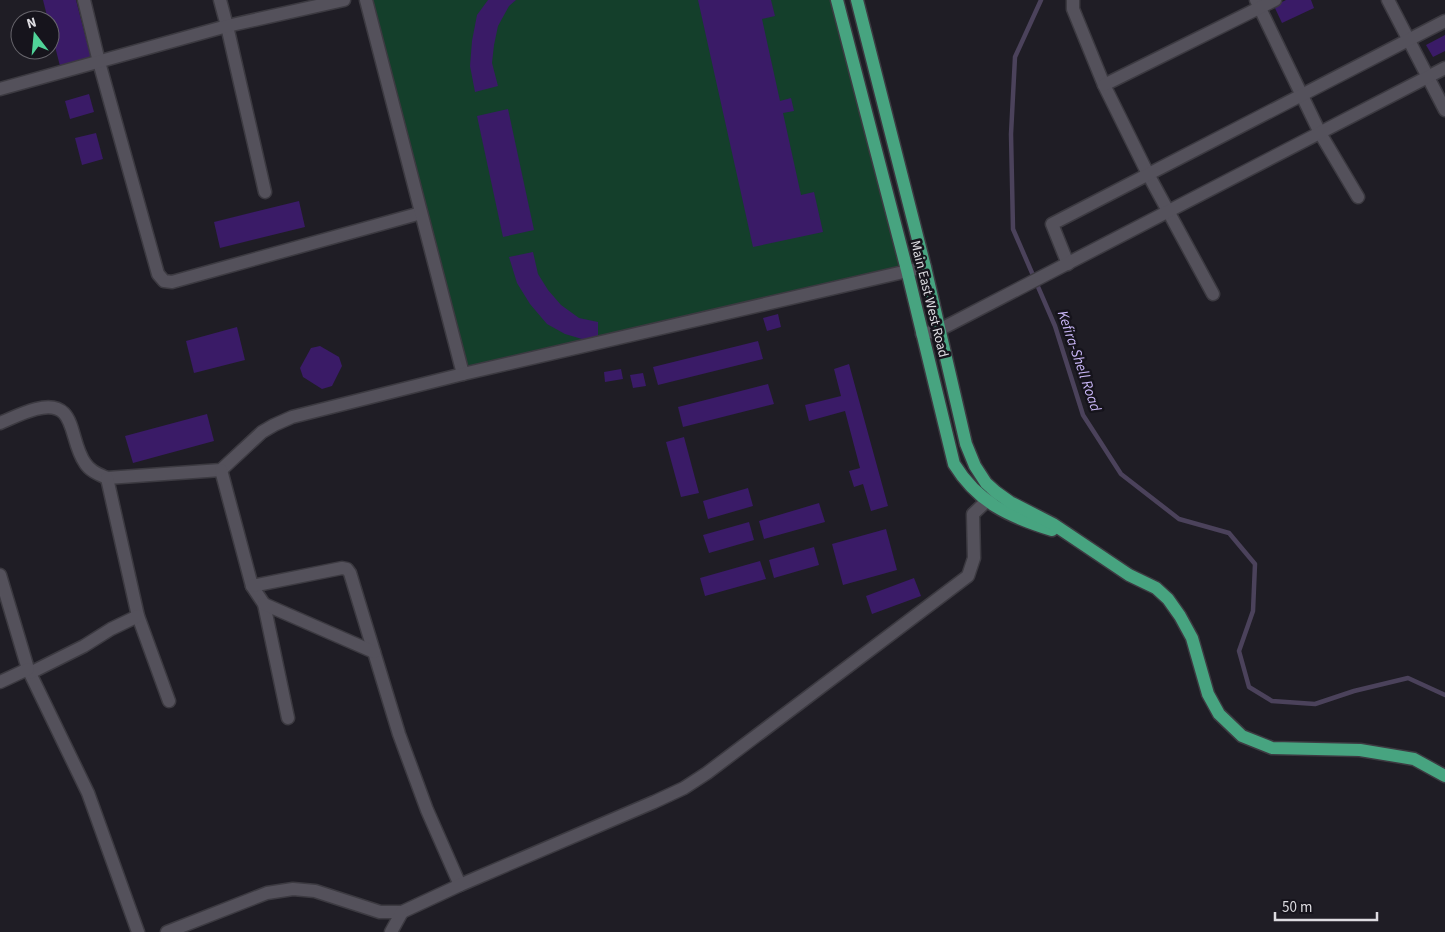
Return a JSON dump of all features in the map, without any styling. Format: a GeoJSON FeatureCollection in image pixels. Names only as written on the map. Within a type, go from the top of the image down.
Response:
{"type":"FeatureCollection","features":[{"type":"Feature","properties":{"kind":"main road","name":"Main East West Road"},"geometry":{"type":"LineString","coordinates":[[837,0],[907,270],[954,464],[971,487],[986,501],[1017,519],[1074,538]]}},
{"type":"Feature","properties":{"kind":"main road","name":"Main East West Road"},"geometry":{"type":"LineString","coordinates":[[857,0],[925,266],[966,444],[975,466],[986,482],[1010,502],[1053,524],[1129,575],[1156,588],[1168,599],[1192,638],[1208,694],[1219,714],[1242,736],[1272,748],[1360,750],[1414,758],[1445,776]]}},
{"type":"Feature","properties":{"kind":"main road"},"geometry":{"type":"LineString","coordinates":[[844,25],[863,21]]}},
{"type":"Feature","properties":{"kind":"street"},"geometry":{"type":"LineString","coordinates":[[84,0],[99,62],[158,274],[164,281],[172,282],[422,214]]}},
{"type":"Feature","properties":{"kind":"street"},"geometry":{"type":"LineString","coordinates":[[220,0],[265,192]]}},
{"type":"Feature","properties":{"kind":"street"},"geometry":{"type":"LineString","coordinates":[[0,89],[227,26],[344,0]]}},
{"type":"Feature","properties":{"kind":"street"},"geometry":{"type":"LineString","coordinates":[[366,0],[463,374]]}},
{"type":"Feature","properties":{"kind":"street"},"geometry":{"type":"LineString","coordinates":[[1073,0],[1072,9],[1104,85],[1148,174],[1213,294]]}},
{"type":"Feature","properties":{"kind":"street"},"geometry":{"type":"LineString","coordinates":[[1104,85],[1258,4],[1275,0]]}},
{"type":"Feature","properties":{"kind":"street"},"geometry":{"type":"LineString","coordinates":[[1388,0],[1445,110]]}},
{"type":"Feature","properties":{"kind":"street"},"geometry":{"type":"LineString","coordinates":[[1258,4],[1320,133],[1358,197]]}},
{"type":"Feature","properties":{"kind":"street"},"geometry":{"type":"LineString","coordinates":[[1068,264],[1052,224],[1445,21]]}},
{"type":"Feature","properties":{"kind":"street"},"geometry":{"type":"LineString","coordinates":[[922,334],[939,330],[1445,68]]}},
{"type":"Feature","properties":{"kind":"street"},"geometry":{"type":"LineString","coordinates":[[0,423],[35,409],[49,406],[60,409],[67,415],[85,463],[94,472],[106,478],[221,470],[262,432],[292,417],[463,374],[925,266]]}},
{"type":"Feature","properties":{"kind":"street"},"geometry":{"type":"LineString","coordinates":[[221,470],[252,586],[264,604],[288,718]]}},
{"type":"Feature","properties":{"kind":"street"},"geometry":{"type":"LineString","coordinates":[[106,478],[138,616],[168,701]]}},
{"type":"Feature","properties":{"kind":"street"},"geometry":{"type":"LineString","coordinates":[[167,932],[267,893],[293,889],[315,891],[380,912],[402,912],[684,788],[707,773],[968,576],[974,558],[972,517],[975,511],[996,492]]}},
{"type":"Feature","properties":{"kind":"street"},"geometry":{"type":"LineString","coordinates":[[252,586],[347,569],[350,573],[399,734],[427,810],[460,885]]}},
{"type":"Feature","properties":{"kind":"street"},"geometry":{"type":"LineString","coordinates":[[0,575],[29,670],[88,793],[138,932]]}},
{"type":"Feature","properties":{"kind":"street"},"geometry":{"type":"LineString","coordinates":[[264,604],[374,652]]}},
{"type":"Feature","properties":{"kind":"street"},"geometry":{"type":"LineString","coordinates":[[0,682],[84,646],[111,629],[138,616]]}},
{"type":"Feature","properties":{"kind":"street"},"geometry":{"type":"LineString","coordinates":[[391,932],[402,912]]}},
{"type":"Feature","properties":{"kind":"green space"},"geometry":{"type":"Polygon","coordinates":[[[366,0],[837,0],[907,270],[463,374],[366,0]]]}},
{"type":"Feature","properties":{"kind":"building"},"geometry":{"type":"Polygon","coordinates":[[[43,0],[76,0],[91,58],[60,66],[58,60],[60,60],[60,10],[46,10],[43,0]]]}},
{"type":"Feature","properties":{"kind":"building"},"geometry":{"type":"Polygon","coordinates":[[[488,0],[516,0],[509,6],[498,26],[494,45],[492,63],[498,86],[475,92],[470,66],[472,41],[477,15],[488,0]]]}},
{"type":"Feature","properties":{"kind":"building"},"geometry":{"type":"Polygon","coordinates":[[[698,0],[771,0],[775,16],[762,19],[780,101],[791,98],[794,111],[783,113],[801,195],[814,192],[823,232],[753,247],[698,0]]]}},
{"type":"Feature","properties":{"kind":"building"},"geometry":{"type":"Polygon","coordinates":[[[1286,0],[1311,0],[1314,8],[1282,23],[1274,6],[1286,0]]]}},
{"type":"Feature","properties":{"kind":"building"},"geometry":{"type":"Polygon","coordinates":[[[1445,35],[1445,51],[1433,57],[1426,45],[1445,35]]]}},
{"type":"Feature","properties":{"kind":"building"},"geometry":{"type":"Polygon","coordinates":[[[89,94],[94,112],[70,119],[65,101],[89,94]]]}},
{"type":"Feature","properties":{"kind":"building"},"geometry":{"type":"Polygon","coordinates":[[[508,109],[534,230],[503,237],[477,116],[508,109]]]}},
{"type":"Feature","properties":{"kind":"building"},"geometry":{"type":"Polygon","coordinates":[[[96,133],[103,159],[82,165],[75,138],[96,133]]]}},
{"type":"Feature","properties":{"kind":"building"},"geometry":{"type":"Polygon","coordinates":[[[299,201],[305,227],[220,248],[214,222],[299,201]]]}},
{"type":"Feature","properties":{"kind":"building"},"geometry":{"type":"Polygon","coordinates":[[[533,252],[538,274],[548,290],[561,305],[579,318],[598,322],[598,339],[582,339],[565,334],[547,324],[530,304],[517,283],[509,257],[533,252]]]}},
{"type":"Feature","properties":{"kind":"building"},"geometry":{"type":"Polygon","coordinates":[[[778,314],[781,327],[767,331],[763,318],[778,314]]]}},
{"type":"Feature","properties":{"kind":"building"},"geometry":{"type":"Polygon","coordinates":[[[237,327],[245,360],[194,373],[186,341],[237,327]]]}},
{"type":"Feature","properties":{"kind":"building"},"geometry":{"type":"Polygon","coordinates":[[[758,341],[763,359],[658,385],[653,367],[758,341]]]}},
{"type":"Feature","properties":{"kind":"building"},"geometry":{"type":"Polygon","coordinates":[[[320,346],[339,357],[342,366],[332,386],[322,389],[303,377],[300,368],[311,348],[320,346]]]}},
{"type":"Feature","properties":{"kind":"building"},"geometry":{"type":"Polygon","coordinates":[[[849,364],[888,506],[871,511],[863,484],[854,487],[849,471],[860,468],[845,411],[809,421],[805,405],[841,396],[834,369],[849,364]]]}},
{"type":"Feature","properties":{"kind":"building"},"geometry":{"type":"Polygon","coordinates":[[[621,369],[623,379],[605,382],[604,372],[621,369]]]}},
{"type":"Feature","properties":{"kind":"building"},"geometry":{"type":"Polygon","coordinates":[[[643,373],[646,386],[633,388],[630,375],[643,373]]]}},
{"type":"Feature","properties":{"kind":"building"},"geometry":{"type":"Polygon","coordinates":[[[768,384],[774,404],[683,427],[678,407],[768,384]]]}},
{"type":"Feature","properties":{"kind":"building"},"geometry":{"type":"Polygon","coordinates":[[[207,414],[214,441],[133,463],[125,436],[207,414]]]}},
{"type":"Feature","properties":{"kind":"building"},"geometry":{"type":"Polygon","coordinates":[[[684,437],[699,493],[681,497],[666,442],[684,437]]]}},
{"type":"Feature","properties":{"kind":"building"},"geometry":{"type":"Polygon","coordinates":[[[748,488],[753,506],[708,519],[703,501],[748,488]]]}},
{"type":"Feature","properties":{"kind":"building"},"geometry":{"type":"Polygon","coordinates":[[[819,503],[825,522],[764,539],[759,521],[819,503]]]}},
{"type":"Feature","properties":{"kind":"building"},"geometry":{"type":"Polygon","coordinates":[[[749,522],[754,540],[709,553],[703,535],[749,522]]]}},
{"type":"Feature","properties":{"kind":"building"},"geometry":{"type":"Polygon","coordinates":[[[886,529],[897,570],[843,585],[832,544],[886,529]]]}},
{"type":"Feature","properties":{"kind":"building"},"geometry":{"type":"Polygon","coordinates":[[[814,547],[819,565],[774,578],[769,560],[814,547]]]}},
{"type":"Feature","properties":{"kind":"building"},"geometry":{"type":"Polygon","coordinates":[[[760,561],[766,579],[705,596],[700,578],[760,561]]]}},
{"type":"Feature","properties":{"kind":"building"},"geometry":{"type":"Polygon","coordinates":[[[914,578],[921,596],[872,614],[866,596],[914,578]]]}},
{"type":"Feature","properties":{"kind":"waterway","name":"Kefira-Shell Road"},"geometry":{"type":"LineString","coordinates":[[1041,0],[1015,57],[1011,134],[1013,229],[1055,326],[1083,415],[1121,474],[1179,519],[1229,533],[1255,564],[1253,611],[1239,651],[1249,687],[1272,701],[1315,704],[1354,691],[1408,678],[1445,695]]}}]}
